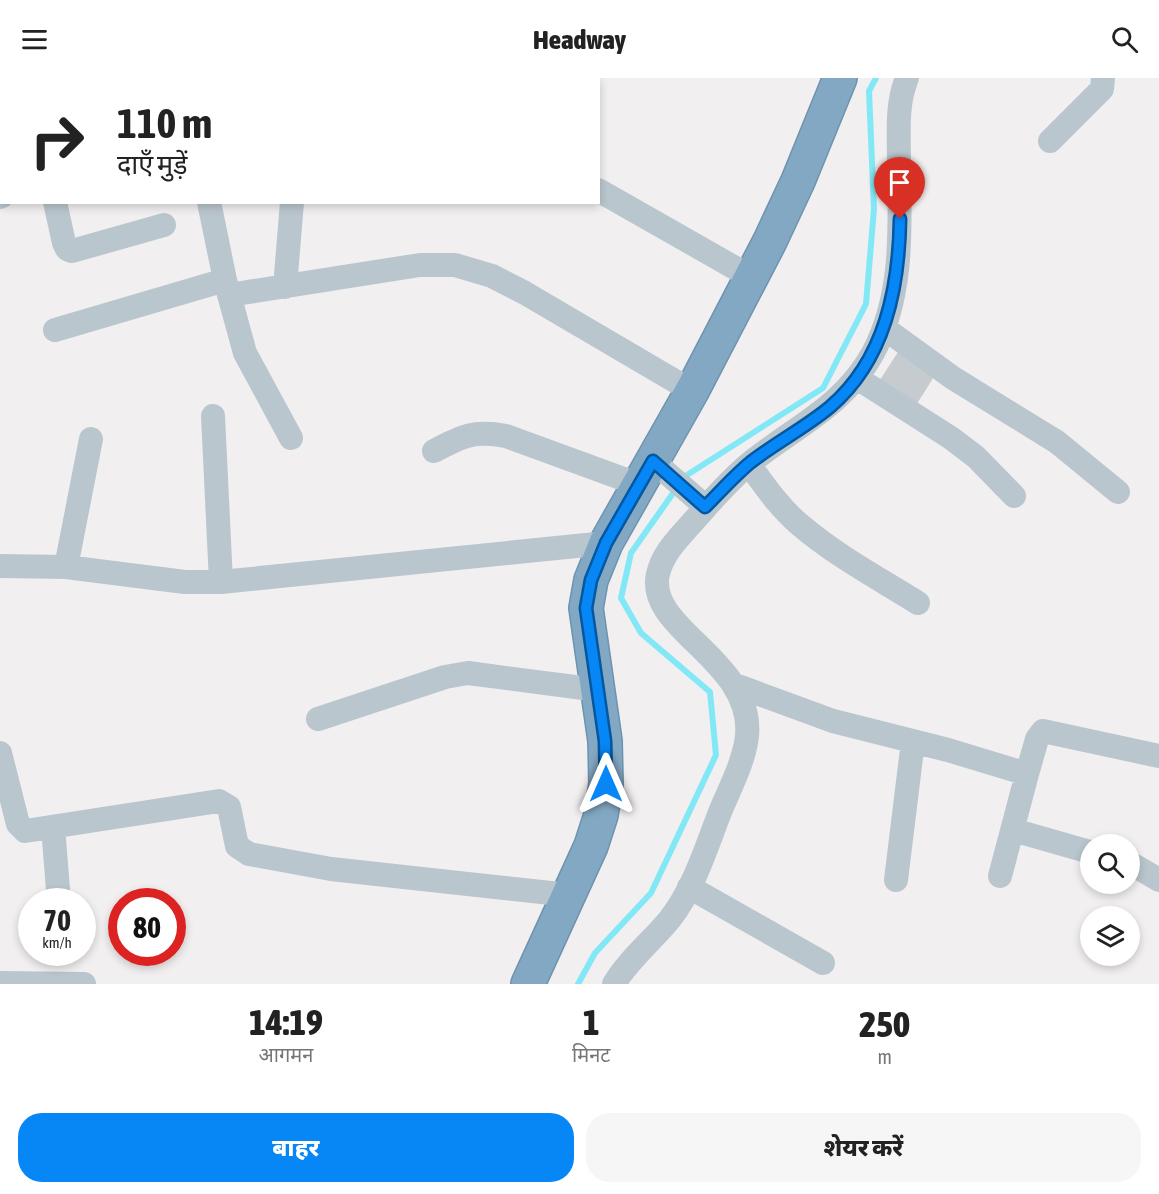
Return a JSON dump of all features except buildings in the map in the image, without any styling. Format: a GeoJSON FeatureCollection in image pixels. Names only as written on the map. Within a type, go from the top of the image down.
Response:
{"type":"FeatureCollection","features":[{"type":"Feature","properties":{"kind":"highway"},"geometry":{"type":"LineString","coordinates":[[528,984],[591,846],[601,815],[604,794],[605,741],[586,608],[591,580],[606,543],[656,475],[692,391],[752,277],[798,181],[836,79]]}},
{"type":"Feature","properties":{"kind":"street"},"geometry":{"type":"LineString","coordinates":[[614,984],[669,919],[689,887],[741,760],[747,735],[745,711],[735,685],[719,664],[668,614],[656,586],[662,561],[703,504],[749,464],[831,406],[857,378],[874,351],[884,328],[898,274],[899,109],[908,78]]}},
{"type":"Feature","properties":{"kind":"street"},"geometry":{"type":"LineString","coordinates":[[1050,141],[1102,89],[1103,78]]}},
{"type":"Feature","properties":{"kind":"street"},"geometry":{"type":"LineString","coordinates":[[600,191],[752,277]]}},
{"type":"Feature","properties":{"kind":"street"},"geometry":{"type":"LineString","coordinates":[[55,204],[64,243],[67,249],[72,251],[164,225]]}},
{"type":"Feature","properties":{"kind":"street"},"geometry":{"type":"LineString","coordinates":[[209,204],[227,288],[245,353],[291,438]]}},
{"type":"Feature","properties":{"kind":"street"},"geometry":{"type":"LineString","coordinates":[[285,287],[292,204]]}},
{"type":"Feature","properties":{"kind":"street"},"geometry":{"type":"LineString","coordinates":[[55,330],[227,288],[285,287],[420,265],[455,265],[492,276],[525,293],[692,391]]}},
{"type":"Feature","properties":{"kind":"street"},"geometry":{"type":"LineString","coordinates":[[884,328],[953,378],[1057,442],[1118,492]]}},
{"type":"Feature","properties":{"kind":"street"},"geometry":{"type":"LineString","coordinates":[[857,378],[951,438],[975,457],[1014,496]]}},
{"type":"Feature","properties":{"kind":"street"},"geometry":{"type":"LineString","coordinates":[[213,416],[221,582]]}},
{"type":"Feature","properties":{"kind":"street"},"geometry":{"type":"LineString","coordinates":[[434,451],[458,438],[486,432],[656,475],[703,504]]}},
{"type":"Feature","properties":{"kind":"street"},"geometry":{"type":"LineString","coordinates":[[66,567],[91,439]]}},
{"type":"Feature","properties":{"kind":"street"},"geometry":{"type":"LineString","coordinates":[[749,464],[774,499],[798,523],[826,544],[918,603]]}},
{"type":"Feature","properties":{"kind":"street"},"geometry":{"type":"LineString","coordinates":[[0,566],[66,567],[184,582],[221,582],[606,543]]}},
{"type":"Feature","properties":{"kind":"street"},"geometry":{"type":"LineString","coordinates":[[318,719],[445,677],[468,674],[598,690]]}},
{"type":"Feature","properties":{"kind":"street"},"geometry":{"type":"LineString","coordinates":[[735,685],[833,722],[913,741],[1027,774]]}},
{"type":"Feature","properties":{"kind":"street"},"geometry":{"type":"LineString","coordinates":[[1000,876],[1036,739],[1043,731],[1159,756]]}},
{"type":"Feature","properties":{"kind":"street"},"geometry":{"type":"LineString","coordinates":[[896,880],[913,741]]}},
{"type":"Feature","properties":{"kind":"street"},"geometry":{"type":"LineString","coordinates":[[0,753],[20,828],[32,831],[219,801],[229,807],[237,846],[249,855],[331,869],[569,895]]}},
{"type":"Feature","properties":{"kind":"street"},"geometry":{"type":"LineString","coordinates":[[53,827],[57,888]]}},
{"type":"Feature","properties":{"kind":"street"},"geometry":{"type":"LineString","coordinates":[[1013,830],[1080,849]]}},
{"type":"Feature","properties":{"kind":"street"},"geometry":{"type":"LineString","coordinates":[[1140,869],[1159,880]]}},
{"type":"Feature","properties":{"kind":"street"},"geometry":{"type":"LineString","coordinates":[[689,887],[823,963]]}},
{"type":"Feature","properties":{"kind":"street"},"geometry":{"type":"LineString","coordinates":[[3,983],[84,984]]}},
{"type":"Feature","properties":{"kind":"waterway"},"geometry":{"type":"LineString","coordinates":[[682,481],[687,475],[823,388],[866,304],[874,209],[869,91],[876,78]]}},
{"type":"Feature","properties":{"kind":"waterway"},"geometry":{"type":"LineString","coordinates":[[578,984],[595,953],[651,893],[716,755],[710,692],[641,633],[621,598],[631,553],[676,489]]}},
{"type":"Feature","properties":{"kind":"route"},"geometry":{"type":"LineString","coordinates":[[606,784],[605,741],[586,608],[591,580],[606,543],[653,461],[705,507],[749,464],[831,406],[857,378],[874,351],[884,328],[898,274],[900,219]]}}]}
